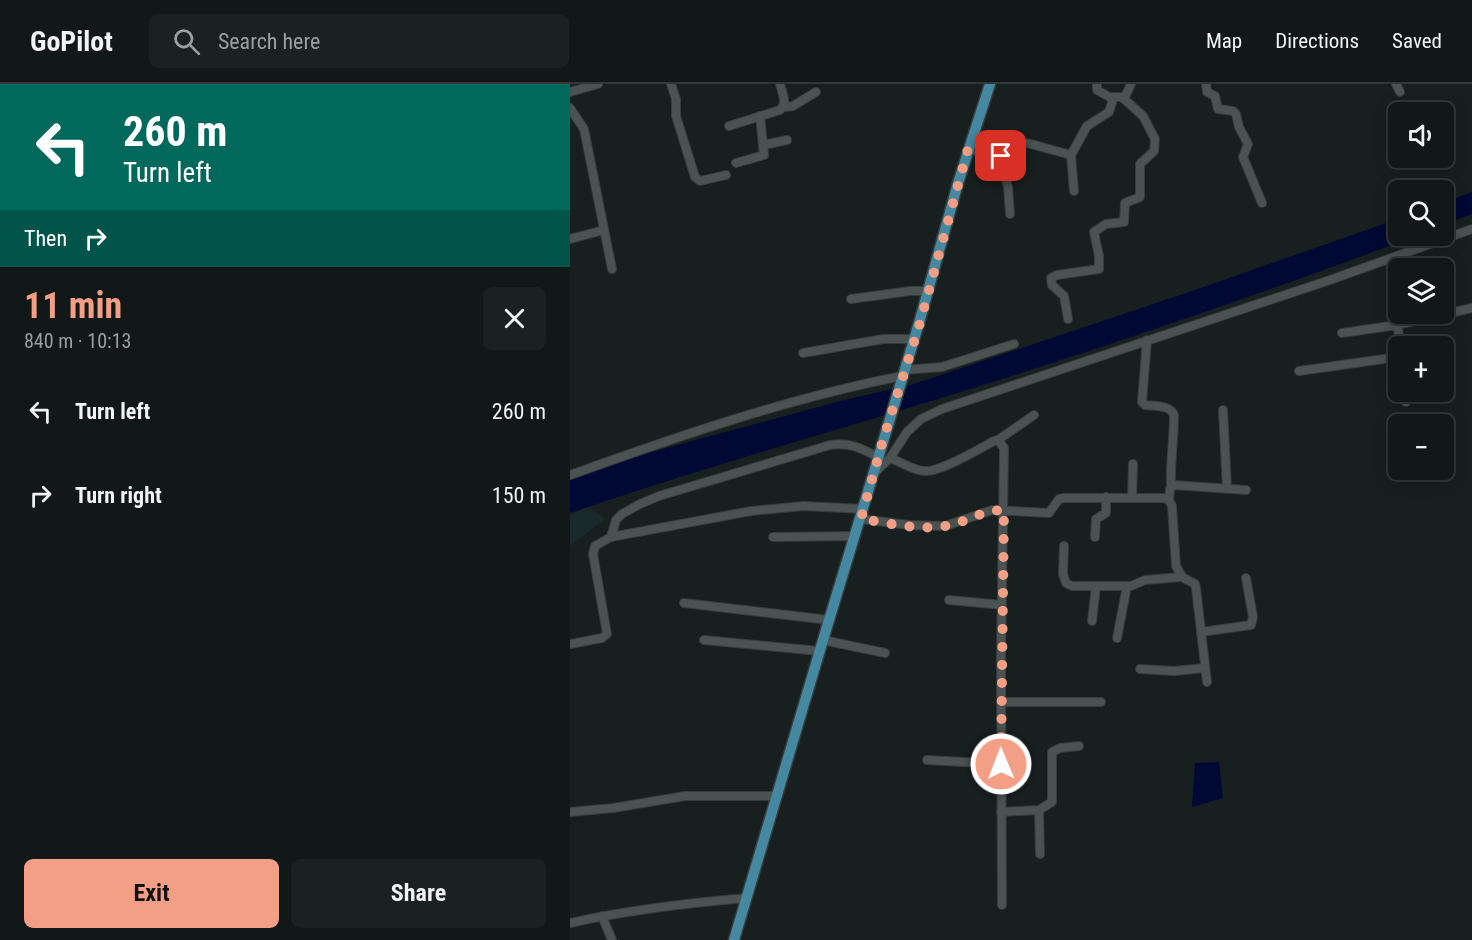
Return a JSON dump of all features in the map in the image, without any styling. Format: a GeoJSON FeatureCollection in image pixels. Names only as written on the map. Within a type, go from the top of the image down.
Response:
{"type":"FeatureCollection","features":[{"type":"Feature","properties":{"kind":"main road"},"geometry":{"type":"LineString","coordinates":[[734,940],[929,291],[968,149],[990,84]]}},
{"type":"Feature","properties":{"kind":"street"},"geometry":{"type":"LineString","coordinates":[[570,92],[598,84]]}},
{"type":"Feature","properties":{"kind":"street"},"geometry":{"type":"LineString","coordinates":[[671,84],[676,116],[695,177],[700,181],[726,175]]}},
{"type":"Feature","properties":{"kind":"street"},"geometry":{"type":"LineString","coordinates":[[780,84],[784,107]]}},
{"type":"Feature","properties":{"kind":"street"},"geometry":{"type":"LineString","coordinates":[[1068,319],[1064,296],[1052,285],[1051,278],[1057,275],[1099,269],[1094,232],[1106,224],[1124,222],[1125,203],[1140,197],[1140,164],[1156,147],[1155,139],[1143,116],[1119,96],[1112,97],[1097,90],[1097,84]]}},
{"type":"Feature","properties":{"kind":"street"},"geometry":{"type":"LineString","coordinates":[[1124,99],[1131,84]]}},
{"type":"Feature","properties":{"kind":"street"},"geometry":{"type":"LineString","coordinates":[[1206,84],[1207,92],[1215,96],[1218,109],[1233,111],[1236,114],[1239,128],[1248,144],[1244,160],[1262,203]]}},
{"type":"Feature","properties":{"kind":"street"},"geometry":{"type":"LineString","coordinates":[[729,126],[793,106],[816,92]]}},
{"type":"Feature","properties":{"kind":"street"},"geometry":{"type":"LineString","coordinates":[[1074,191],[1071,155],[1087,126],[1109,112],[1112,97]]}},
{"type":"Feature","properties":{"kind":"street"},"geometry":{"type":"LineString","coordinates":[[570,108],[584,129],[612,269]]}},
{"type":"Feature","properties":{"kind":"street"},"geometry":{"type":"LineString","coordinates":[[736,163],[761,158],[765,153],[760,116]]}},
{"type":"Feature","properties":{"kind":"street"},"geometry":{"type":"LineString","coordinates":[[764,145],[787,140]]}},
{"type":"Feature","properties":{"kind":"street"},"geometry":{"type":"LineString","coordinates":[[1026,143],[1071,155]]}},
{"type":"Feature","properties":{"kind":"street"},"geometry":{"type":"LineString","coordinates":[[968,149],[1001,156],[1008,187],[1010,214]]}},
{"type":"Feature","properties":{"kind":"street"},"geometry":{"type":"LineString","coordinates":[[1395,258],[1472,229]]}},
{"type":"Feature","properties":{"kind":"street"},"geometry":{"type":"LineString","coordinates":[[570,239],[604,230]]}},
{"type":"Feature","properties":{"kind":"street"},"geometry":{"type":"LineString","coordinates":[[874,473],[891,458],[907,432],[931,413],[1388,261]]}},
{"type":"Feature","properties":{"kind":"street"},"geometry":{"type":"LineString","coordinates":[[851,299],[915,290],[929,291]]}},
{"type":"Feature","properties":{"kind":"street"},"geometry":{"type":"LineString","coordinates":[[1454,312],[1472,308]]}},
{"type":"Feature","properties":{"kind":"street"},"geometry":{"type":"LineString","coordinates":[[1342,333],[1397,324],[1399,336]]}},
{"type":"Feature","properties":{"kind":"street"},"geometry":{"type":"LineString","coordinates":[[803,353],[883,339],[914,339]]}},
{"type":"Feature","properties":{"kind":"street"},"geometry":{"type":"LineString","coordinates":[[1147,340],[1142,402],[1145,405],[1168,408],[1174,415],[1169,500],[1172,506],[1176,566],[1182,577]]}},
{"type":"Feature","properties":{"kind":"street"},"geometry":{"type":"LineString","coordinates":[[570,474],[674,438],[835,390],[942,367],[1014,345]]}},
{"type":"Feature","properties":{"kind":"street"},"geometry":{"type":"LineString","coordinates":[[1299,371],[1388,358]]}},
{"type":"Feature","properties":{"kind":"street"},"geometry":{"type":"LineString","coordinates":[[1222,410],[1227,488]]}},
{"type":"Feature","properties":{"kind":"street"},"geometry":{"type":"LineString","coordinates":[[891,458],[917,469],[930,471],[998,440],[1034,415]]}},
{"type":"Feature","properties":{"kind":"street"},"geometry":{"type":"LineString","coordinates":[[998,440],[1002,443],[1005,454],[1001,702],[1002,905]]}},
{"type":"Feature","properties":{"kind":"street"},"geometry":{"type":"LineString","coordinates":[[610,537],[616,520],[622,514],[659,496],[830,445],[844,443],[878,457]]}},
{"type":"Feature","properties":{"kind":"street"},"geometry":{"type":"LineString","coordinates":[[1132,498],[1133,464]]}},
{"type":"Feature","properties":{"kind":"street"},"geometry":{"type":"LineString","coordinates":[[1171,486],[1246,490]]}},
{"type":"Feature","properties":{"kind":"street"},"geometry":{"type":"LineString","coordinates":[[570,644],[602,638],[607,634],[593,554],[595,546],[610,537],[751,511],[803,506],[862,514],[909,525],[945,526],[983,512],[1004,510],[1043,514],[1052,510],[1056,502],[1064,498],[1163,498],[1169,500]]}},
{"type":"Feature","properties":{"kind":"street"},"geometry":{"type":"LineString","coordinates":[[1095,537],[1096,519],[1106,513],[1106,498]]}},
{"type":"Feature","properties":{"kind":"street"},"geometry":{"type":"LineString","coordinates":[[773,537],[855,536]]}},
{"type":"Feature","properties":{"kind":"street"},"geometry":{"type":"LineString","coordinates":[[1064,546],[1063,574],[1066,583],[1072,586],[1127,586],[1145,580],[1182,577],[1195,584],[1207,682]]}},
{"type":"Feature","properties":{"kind":"street"},"geometry":{"type":"LineString","coordinates":[[1201,632],[1251,625],[1253,617],[1246,578]]}},
{"type":"Feature","properties":{"kind":"street"},"geometry":{"type":"LineString","coordinates":[[1092,621],[1096,586]]}},
{"type":"Feature","properties":{"kind":"street"},"geometry":{"type":"LineString","coordinates":[[1117,638],[1127,586]]}},
{"type":"Feature","properties":{"kind":"street"},"geometry":{"type":"LineString","coordinates":[[949,600],[1002,605]]}},
{"type":"Feature","properties":{"kind":"street"},"geometry":{"type":"LineString","coordinates":[[684,603],[829,620]]}},
{"type":"Feature","properties":{"kind":"street"},"geometry":{"type":"LineString","coordinates":[[704,640],[819,651]]}},
{"type":"Feature","properties":{"kind":"street"},"geometry":{"type":"LineString","coordinates":[[823,640],[885,653]]}},
{"type":"Feature","properties":{"kind":"street"},"geometry":{"type":"LineString","coordinates":[[1140,669],[1166,672],[1205,668]]}},
{"type":"Feature","properties":{"kind":"street"},"geometry":{"type":"LineString","coordinates":[[1001,702],[1101,702]]}},
{"type":"Feature","properties":{"kind":"street"},"geometry":{"type":"LineString","coordinates":[[1001,812],[1039,810],[1052,802],[1052,753],[1060,748],[1079,746]]}},
{"type":"Feature","properties":{"kind":"street"},"geometry":{"type":"LineString","coordinates":[[927,760],[1001,764]]}},
{"type":"Feature","properties":{"kind":"street"},"geometry":{"type":"LineString","coordinates":[[570,812],[613,808],[685,796],[777,796]]}},
{"type":"Feature","properties":{"kind":"street"},"geometry":{"type":"LineString","coordinates":[[1039,810],[1040,854]]}},
{"type":"Feature","properties":{"kind":"street"},"geometry":{"type":"LineString","coordinates":[[570,923],[688,903],[747,898]]}},
{"type":"Feature","properties":{"kind":"street"},"geometry":{"type":"LineString","coordinates":[[602,916],[612,940]]}},
{"type":"Feature","properties":{"kind":"shaded area"},"geometry":{"type":"Polygon","coordinates":[[[589,507],[605,519],[570,546],[570,515],[589,507]]]}},
{"type":"Feature","properties":{"kind":"water"},"geometry":{"type":"Polygon","coordinates":[[[1472,192],[1472,214],[1454,221],[1454,199],[1472,192]]]}},
{"type":"Feature","properties":{"kind":"water"},"geometry":{"type":"Polygon","coordinates":[[[1388,222],[1389,246],[1269,290],[965,391],[682,476],[570,513],[570,480],[641,455],[840,401],[914,384],[1388,222]]]}},
{"type":"Feature","properties":{"kind":"water"},"geometry":{"type":"Polygon","coordinates":[[[1219,762],[1223,798],[1192,807],[1195,763],[1219,762]]]}},
{"type":"Feature","properties":{"kind":"route"},"geometry":{"type":"LineString","coordinates":[[1001,156],[968,149],[920,323],[861,519],[909,525],[945,526],[983,512],[1004,510],[1001,764]]}}]}
